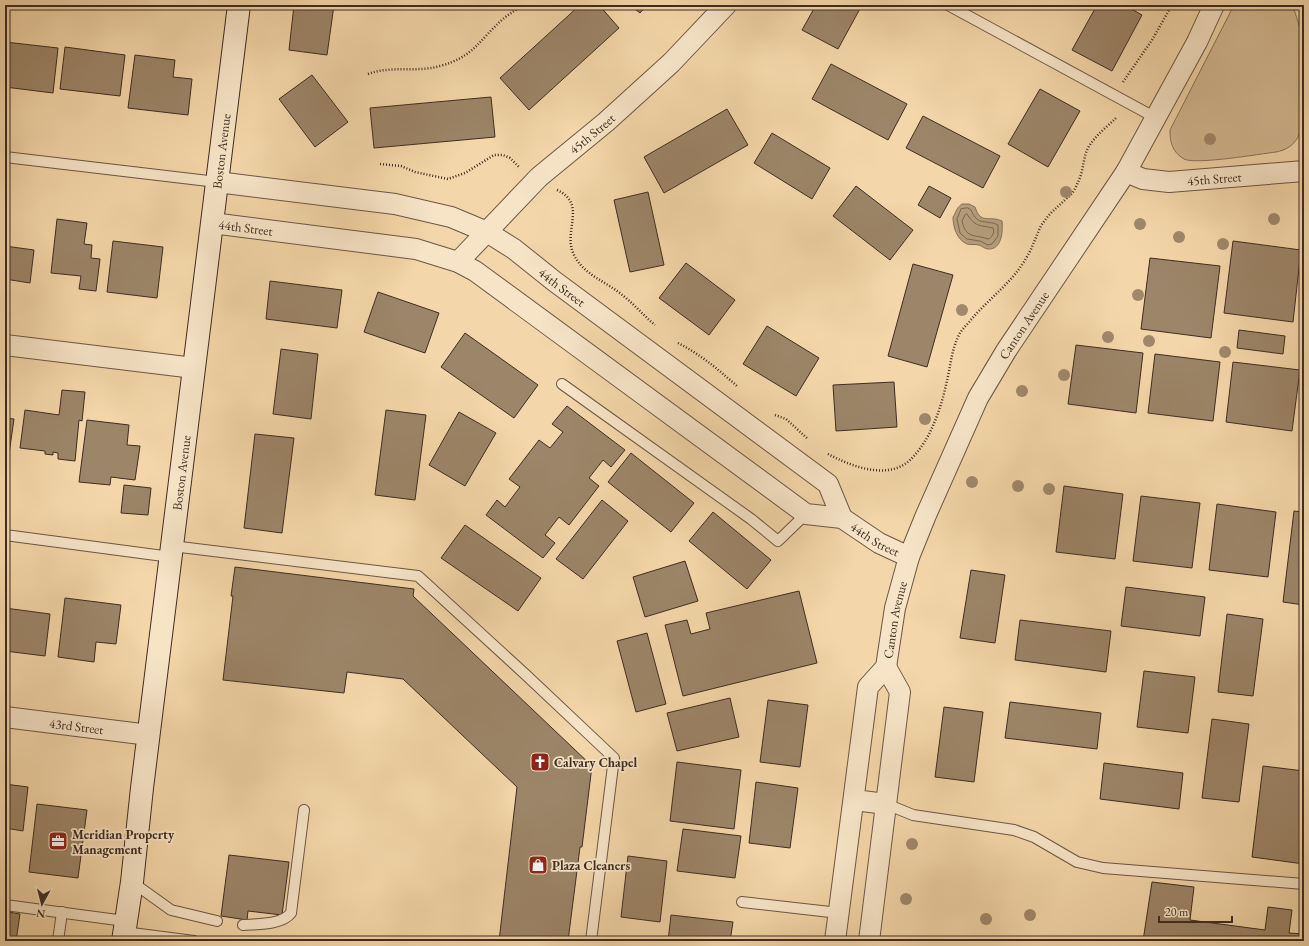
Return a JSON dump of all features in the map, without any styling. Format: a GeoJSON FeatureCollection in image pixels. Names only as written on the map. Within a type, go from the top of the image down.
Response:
{"type":"FeatureCollection","features":[{"type":"Feature","properties":{"kind":"street","name":"Boston Avenue"},"geometry":{"type":"LineString","coordinates":[[124,931],[132,882],[171,551],[239,5]]}},
{"type":"Feature","properties":{"kind":"street","name":"45th Street"},"geometry":{"type":"LineString","coordinates":[[458,262],[536,180],[606,122],[671,63],[726,5]]}},
{"type":"Feature","properties":{"kind":"street","name":"Canton Avenue"},"geometry":{"type":"LineString","coordinates":[[836,941],[868,687],[886,668],[895,608],[909,557],[978,398],[1006,351],[1126,172],[1197,42],[1214,5]]}},
{"type":"Feature","properties":{"kind":"street","name":"45th Street"},"geometry":{"type":"LineString","coordinates":[[1126,172],[1143,179],[1169,182],[1304,171]]}},
{"type":"Feature","properties":{"kind":"street","name":"44th Street"},"geometry":{"type":"LineString","coordinates":[[217,182],[395,204],[451,217],[487,232],[514,249],[554,281],[828,484],[842,518]]}},
{"type":"Feature","properties":{"kind":"street","name":"44th Street"},"geometry":{"type":"LineString","coordinates":[[212,223],[408,248],[458,262],[475,271],[806,514],[842,518],[879,543],[909,557]]}},
{"type":"Feature","properties":{"kind":"street"},"geometry":{"type":"LineString","coordinates":[[5,344],[194,368]]}},
{"type":"Feature","properties":{"kind":"street","name":"Canton Avenue"},"geometry":{"type":"LineString","coordinates":[[869,941],[900,692],[886,668]]}},
{"type":"Feature","properties":{"kind":"street","name":"43rd Street"},"geometry":{"type":"LineString","coordinates":[[5,717],[149,735]]}},
{"type":"Feature","properties":{"kind":"street"},"geometry":{"type":"LineString","coordinates":[[854,800],[886,804]]}},
{"type":"Feature","properties":{"kind":"lane"},"geometry":{"type":"LineString","coordinates":[[948,5],[1156,118]]}},
{"type":"Feature","properties":{"kind":"lane"},"geometry":{"type":"LineString","coordinates":[[5,157],[217,182]]}},
{"type":"Feature","properties":{"kind":"lane"},"geometry":{"type":"LineString","coordinates":[[562,384],[751,519],[778,541],[806,514]]}},
{"type":"Feature","properties":{"kind":"lane"},"geometry":{"type":"LineString","coordinates":[[5,536],[418,576],[614,758],[591,941]]}},
{"type":"Feature","properties":{"kind":"lane"},"geometry":{"type":"LineString","coordinates":[[886,804],[913,815],[1014,830],[1034,837],[1077,862],[1103,868],[1304,884]]}},
{"type":"Feature","properties":{"kind":"lane"},"geometry":{"type":"LineString","coordinates":[[243,925],[281,921],[291,914],[304,810]]}},
{"type":"Feature","properties":{"kind":"lane"},"geometry":{"type":"LineString","coordinates":[[132,882],[171,910],[217,921]]}},
{"type":"Feature","properties":{"kind":"lane"},"geometry":{"type":"LineString","coordinates":[[742,902],[839,913]]}},
{"type":"Feature","properties":{"kind":"lane"},"geometry":{"type":"LineString","coordinates":[[5,905],[62,912],[124,931],[194,941]]}},
{"type":"Feature","properties":{"kind":"lane"},"geometry":{"type":"LineString","coordinates":[[58,941],[62,912]]}},
{"type":"Feature","properties":{"kind":"path"},"geometry":{"type":"LineString","coordinates":[[368,74],[379,70],[439,67],[459,60],[470,53],[504,18],[523,5]]}},
{"type":"Feature","properties":{"kind":"path"},"geometry":{"type":"LineString","coordinates":[[1114,96],[1152,40],[1172,5]]}},
{"type":"Feature","properties":{"kind":"path"},"geometry":{"type":"LineString","coordinates":[[826,453],[848,464],[868,469],[885,470],[898,467],[909,460],[918,451],[937,419],[946,387],[952,350],[960,334],[978,312],[1019,269],[1042,224],[1052,211],[1070,196],[1079,180],[1087,150],[1092,142],[1128,103]]}},
{"type":"Feature","properties":{"kind":"path"},"geometry":{"type":"LineString","coordinates":[[380,164],[401,166],[415,172],[448,179],[465,173],[494,155],[502,155],[510,158],[536,180],[561,192],[572,202],[571,245],[574,256],[591,275],[620,293],[659,328]]}},
{"type":"Feature","properties":{"kind":"path"},"geometry":{"type":"LineString","coordinates":[[676,342],[690,349],[706,360],[741,390]]}},
{"type":"Feature","properties":{"kind":"path"},"geometry":{"type":"LineString","coordinates":[[769,412],[786,419],[811,442]]}},
{"type":"Feature","properties":{"kind":"shaded area"},"geometry":{"type":"Polygon","coordinates":[[[1234,5],[1292,5],[1300,30],[1303,56],[1304,102],[1301,129],[1294,143],[1286,149],[1280,151],[1243,157],[1190,161],[1184,159],[1174,150],[1170,139],[1170,130],[1234,5]]]}},
{"type":"Feature","properties":{"kind":"water"},"geometry":{"type":"Polygon","coordinates":[[[962,204],[969,204],[975,207],[977,213],[982,218],[997,219],[1002,221],[1002,235],[996,246],[987,249],[979,245],[967,244],[961,240],[955,229],[953,217],[957,209],[962,204]]]}},
{"type":"Feature","properties":{"kind":"building"},"geometry":{"type":"Polygon","coordinates":[[[294,5],[334,5],[327,55],[289,50],[294,5]]]}},
{"type":"Feature","properties":{"kind":"building"},"geometry":{"type":"Polygon","coordinates":[[[580,5],[599,5],[619,28],[529,110],[500,78],[580,5]]]}},
{"type":"Feature","properties":{"kind":"building"},"geometry":{"type":"Polygon","coordinates":[[[630,5],[647,5],[640,13],[630,5]]]}},
{"type":"Feature","properties":{"kind":"building"},"geometry":{"type":"Polygon","coordinates":[[[816,5],[862,5],[838,49],[802,30],[816,5]]]}},
{"type":"Feature","properties":{"kind":"building"},"geometry":{"type":"Polygon","coordinates":[[[1097,5],[1124,5],[1142,15],[1112,71],[1072,50],[1097,5]]]}},
{"type":"Feature","properties":{"kind":"building"},"geometry":{"type":"Polygon","coordinates":[[[5,42],[58,48],[53,93],[5,87],[5,42]]]}},
{"type":"Feature","properties":{"kind":"building"},"geometry":{"type":"Polygon","coordinates":[[[65,47],[125,55],[120,96],[60,89],[65,47]]]}},
{"type":"Feature","properties":{"kind":"building"},"geometry":{"type":"Polygon","coordinates":[[[135,55],[175,60],[173,77],[192,79],[188,115],[128,108],[135,55]]]}},
{"type":"Feature","properties":{"kind":"building"},"geometry":{"type":"Polygon","coordinates":[[[831,64],[907,104],[888,140],[812,99],[831,64]]]}},
{"type":"Feature","properties":{"kind":"building"},"geometry":{"type":"Polygon","coordinates":[[[312,75],[348,122],[315,147],[279,99],[312,75]]]}},
{"type":"Feature","properties":{"kind":"building"},"geometry":{"type":"Polygon","coordinates":[[[1040,89],[1080,111],[1048,167],[1008,144],[1040,89]]]}},
{"type":"Feature","properties":{"kind":"building"},"geometry":{"type":"Polygon","coordinates":[[[491,97],[495,137],[374,148],[370,108],[491,97]]]}},
{"type":"Feature","properties":{"kind":"building"},"geometry":{"type":"Polygon","coordinates":[[[727,109],[748,145],[664,193],[644,157],[727,109]]]}},
{"type":"Feature","properties":{"kind":"building"},"geometry":{"type":"Polygon","coordinates":[[[923,116],[1000,156],[983,188],[906,148],[923,116]]]}},
{"type":"Feature","properties":{"kind":"building"},"geometry":{"type":"Polygon","coordinates":[[[772,133],[830,168],[812,199],[754,163],[772,133]]]}},
{"type":"Feature","properties":{"kind":"building"},"geometry":{"type":"Polygon","coordinates":[[[856,186],[913,230],[890,260],[833,216],[856,186]]]}},
{"type":"Feature","properties":{"kind":"building"},"geometry":{"type":"Polygon","coordinates":[[[929,186],[951,198],[940,218],[918,205],[929,186]]]}},
{"type":"Feature","properties":{"kind":"building"},"geometry":{"type":"Polygon","coordinates":[[[648,192],[664,265],[630,272],[614,200],[648,192]]]}},
{"type":"Feature","properties":{"kind":"building"},"geometry":{"type":"Polygon","coordinates":[[[57,219],[87,223],[84,244],[92,245],[91,258],[100,259],[96,291],[79,289],[81,276],[51,273],[57,219]]]}},
{"type":"Feature","properties":{"kind":"building"},"geometry":{"type":"Polygon","coordinates":[[[113,241],[163,247],[157,298],[107,292],[113,241]]]}},
{"type":"Feature","properties":{"kind":"building"},"geometry":{"type":"Polygon","coordinates":[[[1233,241],[1301,250],[1293,322],[1224,313],[1233,241]]]}},
{"type":"Feature","properties":{"kind":"building"},"geometry":{"type":"Polygon","coordinates":[[[5,246],[34,250],[30,283],[5,279],[5,246]]]}},
{"type":"Feature","properties":{"kind":"building"},"geometry":{"type":"Polygon","coordinates":[[[1150,258],[1220,266],[1211,338],[1141,329],[1150,258]]]}},
{"type":"Feature","properties":{"kind":"building"},"geometry":{"type":"Polygon","coordinates":[[[686,263],[735,300],[709,335],[659,298],[686,263]]]}},
{"type":"Feature","properties":{"kind":"building"},"geometry":{"type":"Polygon","coordinates":[[[913,264],[953,275],[927,367],[888,356],[913,264]]]}},
{"type":"Feature","properties":{"kind":"building"},"geometry":{"type":"Polygon","coordinates":[[[270,281],[342,290],[337,328],[266,319],[270,281]]]}},
{"type":"Feature","properties":{"kind":"building"},"geometry":{"type":"Polygon","coordinates":[[[378,292],[439,313],[425,353],[364,332],[378,292]]]}},
{"type":"Feature","properties":{"kind":"building"},"geometry":{"type":"Polygon","coordinates":[[[767,326],[819,358],[796,396],[743,364],[767,326]]]}},
{"type":"Feature","properties":{"kind":"building"},"geometry":{"type":"Polygon","coordinates":[[[1239,330],[1285,336],[1283,354],[1237,348],[1239,330]]]}},
{"type":"Feature","properties":{"kind":"building"},"geometry":{"type":"Polygon","coordinates":[[[465,333],[538,385],[514,418],[441,367],[465,333]]]}},
{"type":"Feature","properties":{"kind":"building"},"geometry":{"type":"Polygon","coordinates":[[[1076,345],[1143,353],[1136,413],[1068,404],[1076,345]]]}},
{"type":"Feature","properties":{"kind":"building"},"geometry":{"type":"Polygon","coordinates":[[[281,349],[318,354],[311,419],[273,414],[281,349]]]}},
{"type":"Feature","properties":{"kind":"building"},"geometry":{"type":"Polygon","coordinates":[[[1155,354],[1220,362],[1213,421],[1148,413],[1155,354]]]}},
{"type":"Feature","properties":{"kind":"building"},"geometry":{"type":"Polygon","coordinates":[[[1233,362],[1300,370],[1292,431],[1226,422],[1233,362]]]}},
{"type":"Feature","properties":{"kind":"building"},"geometry":{"type":"Polygon","coordinates":[[[894,382],[897,427],[836,431],[833,385],[894,382]]]}},
{"type":"Feature","properties":{"kind":"building"},"geometry":{"type":"Polygon","coordinates":[[[62,390],[85,392],[82,421],[79,420],[75,461],[58,459],[58,453],[53,452],[53,455],[45,454],[45,451],[20,448],[25,410],[59,415],[62,390]]]}},
{"type":"Feature","properties":{"kind":"building"},"geometry":{"type":"Polygon","coordinates":[[[567,406],[625,450],[611,467],[603,460],[589,478],[599,486],[569,525],[559,517],[545,535],[555,543],[543,558],[486,515],[497,500],[505,507],[520,487],[509,479],[539,440],[550,448],[563,432],[552,424],[567,406]]]}},
{"type":"Feature","properties":{"kind":"building"},"geometry":{"type":"Polygon","coordinates":[[[386,410],[426,415],[415,500],[375,495],[386,410]]]}},
{"type":"Feature","properties":{"kind":"building"},"geometry":{"type":"Polygon","coordinates":[[[459,412],[496,433],[465,486],[429,465],[459,412]]]}},
{"type":"Feature","properties":{"kind":"building"},"geometry":{"type":"Polygon","coordinates":[[[5,418],[14,419],[9,454],[5,454],[5,418]]]}},
{"type":"Feature","properties":{"kind":"building"},"geometry":{"type":"Polygon","coordinates":[[[87,420],[129,425],[127,445],[140,446],[135,480],[111,477],[110,485],[79,482],[87,420]]]}},
{"type":"Feature","properties":{"kind":"building"},"geometry":{"type":"Polygon","coordinates":[[[255,434],[294,438],[282,533],[244,528],[255,434]]]}},
{"type":"Feature","properties":{"kind":"building"},"geometry":{"type":"Polygon","coordinates":[[[631,453],[694,503],[671,532],[608,482],[631,453]]]}},
{"type":"Feature","properties":{"kind":"building"},"geometry":{"type":"Polygon","coordinates":[[[124,485],[151,488],[148,515],[121,513],[124,485]]]}},
{"type":"Feature","properties":{"kind":"building"},"geometry":{"type":"Polygon","coordinates":[[[1064,486],[1123,494],[1115,559],[1056,552],[1064,486]]]}},
{"type":"Feature","properties":{"kind":"building"},"geometry":{"type":"Polygon","coordinates":[[[1141,496],[1200,503],[1192,568],[1133,561],[1141,496]]]}},
{"type":"Feature","properties":{"kind":"building"},"geometry":{"type":"Polygon","coordinates":[[[602,500],[628,521],[583,579],[556,559],[602,500]]]}},
{"type":"Feature","properties":{"kind":"building"},"geometry":{"type":"Polygon","coordinates":[[[1217,504],[1276,512],[1268,577],[1209,570],[1217,504]]]}},
{"type":"Feature","properties":{"kind":"building"},"geometry":{"type":"Polygon","coordinates":[[[1294,511],[1304,512],[1304,605],[1283,602],[1294,511]]]}},
{"type":"Feature","properties":{"kind":"building"},"geometry":{"type":"Polygon","coordinates":[[[713,512],[771,560],[747,589],[689,541],[713,512]]]}},
{"type":"Feature","properties":{"kind":"building"},"geometry":{"type":"Polygon","coordinates":[[[465,525],[541,578],[518,611],[441,558],[465,525]]]}},
{"type":"Feature","properties":{"kind":"building"},"geometry":{"type":"Polygon","coordinates":[[[685,561],[698,601],[645,617],[633,577],[685,561]]]}},
{"type":"Feature","properties":{"kind":"building"},"geometry":{"type":"Polygon","coordinates":[[[235,567],[414,589],[413,596],[592,766],[568,941],[499,941],[517,787],[403,679],[347,672],[344,693],[223,680],[235,567]]]}},
{"type":"Feature","properties":{"kind":"building"},"geometry":{"type":"Polygon","coordinates":[[[971,570],[1005,575],[995,643],[960,638],[971,570]]]}},
{"type":"Feature","properties":{"kind":"building"},"geometry":{"type":"Polygon","coordinates":[[[1126,587],[1205,597],[1200,636],[1121,626],[1126,587]]]}},
{"type":"Feature","properties":{"kind":"building"},"geometry":{"type":"Polygon","coordinates":[[[799,591],[817,663],[683,696],[665,625],[687,620],[691,634],[710,629],[706,613],[799,591]]]}},
{"type":"Feature","properties":{"kind":"building"},"geometry":{"type":"Polygon","coordinates":[[[65,598],[121,605],[116,644],[96,642],[94,662],[58,657],[65,598]]]}},
{"type":"Feature","properties":{"kind":"building"},"geometry":{"type":"Polygon","coordinates":[[[5,608],[50,614],[45,656],[5,651],[5,608]]]}},
{"type":"Feature","properties":{"kind":"building"},"geometry":{"type":"Polygon","coordinates":[[[1227,614],[1263,619],[1253,696],[1218,692],[1227,614]]]}},
{"type":"Feature","properties":{"kind":"building"},"geometry":{"type":"Polygon","coordinates":[[[1020,620],[1111,631],[1106,672],[1015,660],[1020,620]]]}},
{"type":"Feature","properties":{"kind":"building"},"geometry":{"type":"Polygon","coordinates":[[[647,633],[666,704],[636,712],[617,641],[647,633]]]}},
{"type":"Feature","properties":{"kind":"building"},"geometry":{"type":"Polygon","coordinates":[[[1144,671],[1195,677],[1188,733],[1137,727],[1144,671]]]}},
{"type":"Feature","properties":{"kind":"building"},"geometry":{"type":"Polygon","coordinates":[[[730,698],[739,737],[677,751],[667,713],[730,698]]]}},
{"type":"Feature","properties":{"kind":"building"},"geometry":{"type":"Polygon","coordinates":[[[768,700],[808,705],[800,767],[760,762],[768,700]]]}},
{"type":"Feature","properties":{"kind":"building"},"geometry":{"type":"Polygon","coordinates":[[[1010,702],[1101,713],[1097,749],[1005,738],[1010,702]]]}},
{"type":"Feature","properties":{"kind":"building"},"geometry":{"type":"Polygon","coordinates":[[[944,707],[983,712],[974,782],[935,777],[944,707]]]}},
{"type":"Feature","properties":{"kind":"building"},"geometry":{"type":"Polygon","coordinates":[[[1212,719],[1249,724],[1239,802],[1202,798],[1212,719]]]}},
{"type":"Feature","properties":{"kind":"building"},"geometry":{"type":"Polygon","coordinates":[[[677,762],[741,770],[734,829],[670,821],[677,762]]]}},
{"type":"Feature","properties":{"kind":"building"},"geometry":{"type":"Polygon","coordinates":[[[1104,763],[1183,773],[1179,809],[1100,799],[1104,763]]]}},
{"type":"Feature","properties":{"kind":"building"},"geometry":{"type":"Polygon","coordinates":[[[1263,766],[1304,771],[1304,864],[1252,857],[1263,766]]]}},
{"type":"Feature","properties":{"kind":"building"},"geometry":{"type":"Polygon","coordinates":[[[756,782],[798,788],[790,848],[749,843],[756,782]]]}},
{"type":"Feature","properties":{"kind":"building"},"geometry":{"type":"Polygon","coordinates":[[[5,784],[28,787],[23,831],[5,828],[5,784]]]}},
{"type":"Feature","properties":{"kind":"building","name":"Meridian Property Management"},"geometry":{"type":"Polygon","coordinates":[[[37,804],[87,810],[78,878],[29,872],[37,804]]]}},
{"type":"Feature","properties":{"kind":"building"},"geometry":{"type":"Polygon","coordinates":[[[683,829],[741,836],[735,878],[677,871],[683,829]]]}},
{"type":"Feature","properties":{"kind":"building"},"geometry":{"type":"Polygon","coordinates":[[[229,855],[289,862],[282,915],[248,911],[247,920],[221,916],[229,855]]]}},
{"type":"Feature","properties":{"kind":"building"},"geometry":{"type":"Polygon","coordinates":[[[628,856],[667,861],[660,922],[621,917],[628,856]]]}},
{"type":"Feature","properties":{"kind":"building"},"geometry":{"type":"Polygon","coordinates":[[[1152,882],[1194,887],[1190,920],[1265,930],[1268,907],[1292,910],[1289,933],[1304,934],[1304,941],[1143,941],[1152,882]]]}},
{"type":"Feature","properties":{"kind":"building"},"geometry":{"type":"Polygon","coordinates":[[[8,912],[20,914],[16,941],[5,941],[5,916],[8,917],[8,912]]]}},
{"type":"Feature","properties":{"kind":"building"},"geometry":{"type":"Polygon","coordinates":[[[671,915],[733,922],[730,941],[668,941],[671,915]]]}},
{"type":"Feature","properties":{"kind":"place","name":"Calvary Chapel"},"geometry":{"type":"Point","coordinates":[540,762]}},
{"type":"Feature","properties":{"kind":"place","name":"Meridian Property Management"},"geometry":{"type":"Point","coordinates":[58,841]}},
{"type":"Feature","properties":{"kind":"place","name":"Plaza Cleaners"},"geometry":{"type":"Point","coordinates":[538,865]}}]}
